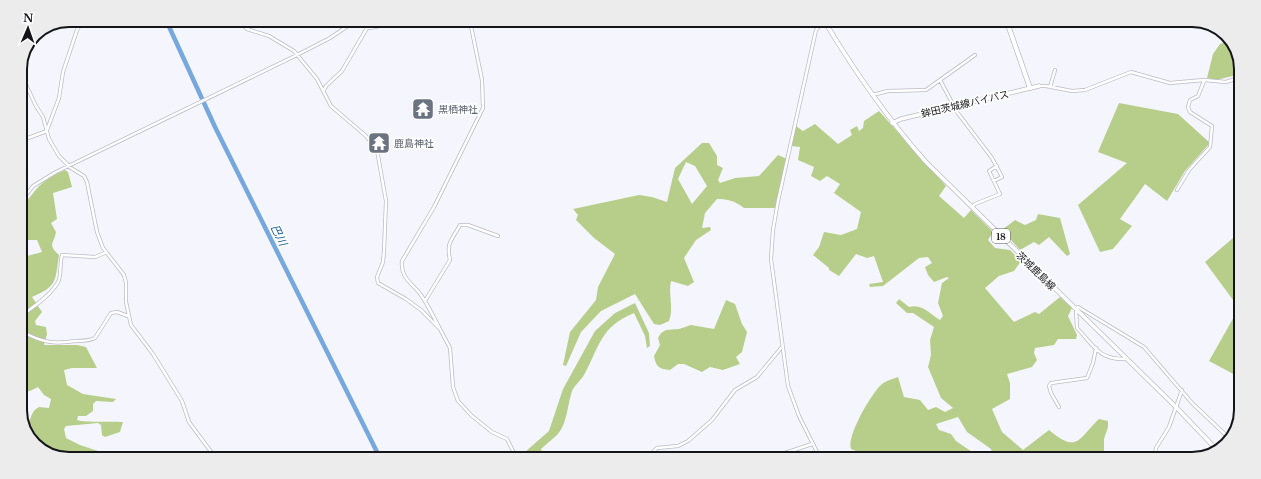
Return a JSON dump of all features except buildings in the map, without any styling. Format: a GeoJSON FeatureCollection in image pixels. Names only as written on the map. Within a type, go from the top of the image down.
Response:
{"type":"FeatureCollection","features":[{"type":"Feature","properties":{"kind":"highway"},"geometry":{"type":"LineString","coordinates":[[1008,27],[1030,88]]}},
{"type":"Feature","properties":{"kind":"main road","name":"茨城鹿島線"},"geometry":{"type":"LineString","coordinates":[[827,27],[872,96],[892,123],[926,162],[1176,407],[1213,446]]}},
{"type":"Feature","properties":{"kind":"main road","name":"鉾田茨城線バイパス"},"geometry":{"type":"LineString","coordinates":[[892,123],[901,119],[1039,86]]}},
{"type":"Feature","properties":{"kind":"street"},"geometry":{"type":"LineString","coordinates":[[27,138],[47,131],[59,98],[63,72],[79,27]]}},
{"type":"Feature","properties":{"kind":"street"},"geometry":{"type":"LineString","coordinates":[[246,27],[284,44],[297,55],[312,72],[324,91],[331,106],[366,136],[373,144],[379,155],[385,193],[386,226],[384,257],[377,277],[378,283],[406,299],[421,310],[440,329]]}},
{"type":"Feature","properties":{"kind":"street"},"geometry":{"type":"LineString","coordinates":[[27,194],[33,186],[68,166],[297,55],[330,38],[346,27]]}},
{"type":"Feature","properties":{"kind":"street"},"geometry":{"type":"LineString","coordinates":[[324,91],[326,86],[342,71],[367,28],[377,27]]}},
{"type":"Feature","properties":{"kind":"street"},"geometry":{"type":"LineString","coordinates":[[471,27],[482,80],[483,108],[434,207],[402,261],[401,268],[409,284],[425,301],[450,348],[453,387],[458,401],[472,416],[492,432],[507,439],[514,452]]}},
{"type":"Feature","properties":{"kind":"street"},"geometry":{"type":"LineString","coordinates":[[817,452],[790,395],[781,347],[771,265],[772,239],[780,193],[816,30],[819,27]]}},
{"type":"Feature","properties":{"kind":"street"},"geometry":{"type":"LineString","coordinates":[[872,96],[888,91],[926,90],[975,55]]}},
{"type":"Feature","properties":{"kind":"street"},"geometry":{"type":"LineString","coordinates":[[1050,87],[1055,70]]}},
{"type":"Feature","properties":{"kind":"street"},"geometry":{"type":"LineString","coordinates":[[1039,86],[1072,91],[1084,90],[1131,72],[1170,83],[1204,80],[1226,82],[1234,79]]}},
{"type":"Feature","properties":{"kind":"street"},"geometry":{"type":"LineString","coordinates":[[940,80],[954,106],[997,166],[1002,177],[994,181]]}},
{"type":"Feature","properties":{"kind":"street"},"geometry":{"type":"LineString","coordinates":[[1177,190],[1189,170],[1210,146],[1212,126],[1190,112],[1188,107],[1190,100],[1198,96],[1204,80]]}},
{"type":"Feature","properties":{"kind":"street"},"geometry":{"type":"LineString","coordinates":[[27,87],[43,117],[49,139],[55,150],[61,159],[68,166],[84,176],[87,182],[97,232],[105,253],[124,275],[128,316],[136,334],[153,354],[176,390],[182,401],[189,422],[211,452]]}},
{"type":"Feature","properties":{"kind":"street"},"geometry":{"type":"LineString","coordinates":[[972,207],[975,204],[999,195],[999,190],[989,170],[997,166]]}},
{"type":"Feature","properties":{"kind":"street"},"geometry":{"type":"LineString","coordinates":[[425,301],[450,260],[447,250],[448,243],[460,225],[468,225],[498,236]]}},
{"type":"Feature","properties":{"kind":"street"},"geometry":{"type":"LineString","coordinates":[[27,312],[41,302],[59,280],[62,255],[95,257],[105,253]]}},
{"type":"Feature","properties":{"kind":"street"},"geometry":{"type":"LineString","coordinates":[[1126,359],[1108,358],[1077,328],[1076,309],[1078,306],[1139,344],[1212,424],[1225,435]]}},
{"type":"Feature","properties":{"kind":"street"},"geometry":{"type":"LineString","coordinates":[[27,335],[56,344],[86,341],[95,338],[111,313],[117,312],[128,316]]}},
{"type":"Feature","properties":{"kind":"street"},"geometry":{"type":"LineString","coordinates":[[653,452],[657,448],[678,446],[688,441],[712,420],[736,390],[756,377],[781,347]]}},
{"type":"Feature","properties":{"kind":"street"},"geometry":{"type":"LineString","coordinates":[[1058,407],[1049,386],[1051,383],[1087,378],[1094,363],[1096,348]]}},
{"type":"Feature","properties":{"kind":"street"},"geometry":{"type":"LineString","coordinates":[[1155,452],[1156,448],[1169,427],[1182,390]]}},
{"type":"Feature","properties":{"kind":"street"},"geometry":{"type":"LineString","coordinates":[[788,452],[812,444]]}},
{"type":"Feature","properties":{"kind":"green space"},"geometry":{"type":"Polygon","coordinates":[[[1224,43],[1230,51],[1234,67],[1234,76],[1216,80],[1207,78],[1213,54],[1220,44],[1224,43]]]}},
{"type":"Feature","properties":{"kind":"green space"},"geometry":{"type":"Polygon","coordinates":[[[1119,103],[1178,114],[1210,143],[1185,171],[1167,201],[1145,184],[1120,219],[1132,226],[1113,249],[1100,252],[1078,205],[1127,163],[1098,152],[1119,103]]]}},
{"type":"Feature","properties":{"kind":"green space"},"geometry":{"type":"Polygon","coordinates":[[[879,111],[946,186],[939,196],[964,218],[971,210],[993,232],[988,240],[995,248],[1010,250],[1021,261],[1014,271],[999,276],[985,288],[1014,322],[1035,312],[1039,314],[1060,297],[1072,308],[1068,316],[1077,335],[1076,339],[1058,339],[1054,345],[1035,348],[1034,353],[1037,360],[1032,367],[1007,374],[1010,383],[1010,399],[992,409],[1002,432],[1023,450],[1049,430],[1066,441],[1077,441],[1082,438],[1099,419],[1108,421],[1108,427],[1104,439],[1104,452],[992,452],[991,449],[967,432],[958,417],[936,424],[939,430],[951,434],[956,441],[972,452],[858,452],[851,449],[850,443],[852,435],[860,416],[871,397],[881,385],[889,380],[898,377],[904,397],[920,400],[928,410],[936,407],[945,412],[953,408],[941,398],[928,367],[931,355],[930,340],[934,327],[913,313],[907,313],[896,303],[899,299],[909,307],[918,306],[940,320],[943,316],[938,303],[942,283],[949,278],[947,277],[934,282],[928,275],[925,267],[932,263],[928,257],[919,258],[883,286],[870,287],[869,284],[883,282],[874,256],[867,258],[856,254],[839,276],[829,270],[829,268],[813,255],[819,247],[824,232],[841,235],[857,229],[861,212],[834,193],[840,184],[827,176],[820,181],[811,176],[814,167],[798,160],[800,147],[792,146],[796,126],[803,131],[815,124],[838,144],[852,135],[850,130],[857,126],[859,131],[863,128],[864,121],[879,111]]]}},
{"type":"Feature","properties":{"kind":"green space"},"geometry":{"type":"Polygon","coordinates":[[[702,143],[709,143],[717,156],[717,165],[723,168],[718,180],[720,183],[735,178],[759,176],[778,155],[787,159],[776,208],[744,208],[725,199],[717,199],[705,213],[702,228],[710,227],[711,230],[696,240],[684,258],[694,282],[688,286],[671,281],[671,311],[669,321],[660,325],[654,324],[635,294],[601,311],[581,332],[566,366],[563,365],[570,332],[596,300],[598,287],[615,254],[594,238],[576,220],[578,215],[573,209],[639,195],[652,197],[667,202],[675,168],[702,143]],[[686,162],[678,179],[692,204],[707,186],[695,166],[686,162]]]}},
{"type":"Feature","properties":{"kind":"green space"},"geometry":{"type":"Polygon","coordinates":[[[65,170],[68,172],[72,187],[53,193],[57,219],[51,223],[56,232],[52,246],[59,255],[57,271],[54,282],[51,286],[32,297],[42,312],[35,321],[36,325],[46,327],[47,334],[44,345],[77,345],[86,347],[97,368],[72,368],[64,370],[67,385],[83,394],[116,399],[113,402],[96,401],[93,404],[93,411],[86,416],[78,416],[77,420],[123,422],[120,432],[105,437],[102,435],[101,425],[98,423],[66,426],[64,429],[66,438],[80,445],[101,452],[70,452],[51,448],[39,440],[29,423],[35,409],[39,407],[49,408],[51,399],[44,395],[38,387],[27,391],[27,256],[42,252],[37,240],[27,240],[27,201],[39,186],[50,177],[65,170]]]}},
{"type":"Feature","properties":{"kind":"green space"},"geometry":{"type":"Polygon","coordinates":[[[1038,214],[1060,218],[1070,254],[1067,256],[1049,237],[1039,245],[1034,242],[1020,250],[1002,230],[1015,220],[1025,225],[1036,220],[1038,214]]]}},
{"type":"Feature","properties":{"kind":"green space"},"geometry":{"type":"Polygon","coordinates":[[[1234,237],[1234,301],[1205,262],[1234,237]]]}},
{"type":"Feature","properties":{"kind":"green space"},"geometry":{"type":"Polygon","coordinates":[[[726,300],[735,304],[742,324],[747,332],[742,352],[736,357],[740,364],[723,370],[710,367],[702,372],[684,364],[678,364],[670,370],[663,369],[657,365],[654,356],[660,345],[658,338],[661,333],[666,330],[679,329],[691,325],[714,329],[726,300]]]}},
{"type":"Feature","properties":{"kind":"green space"},"geometry":{"type":"Polygon","coordinates":[[[635,303],[649,333],[650,346],[647,348],[645,336],[634,313],[623,318],[614,325],[602,338],[584,375],[573,389],[561,430],[541,449],[542,452],[525,452],[549,431],[563,389],[595,331],[615,313],[635,303]]]}},
{"type":"Feature","properties":{"kind":"green space"},"geometry":{"type":"Polygon","coordinates":[[[1234,317],[1234,374],[1209,361],[1234,317]]]}},
{"type":"Feature","properties":{"kind":"waterway","name":"巴川"},"geometry":{"type":"LineString","coordinates":[[169,27],[215,127],[377,452]]}},
{"type":"Feature","properties":{"kind":"place","name":"黒栖神社"},"geometry":{"type":"Point","coordinates":[423,109]}},
{"type":"Feature","properties":{"kind":"place","name":"鹿島神社"},"geometry":{"type":"Point","coordinates":[379,143]}}]}
